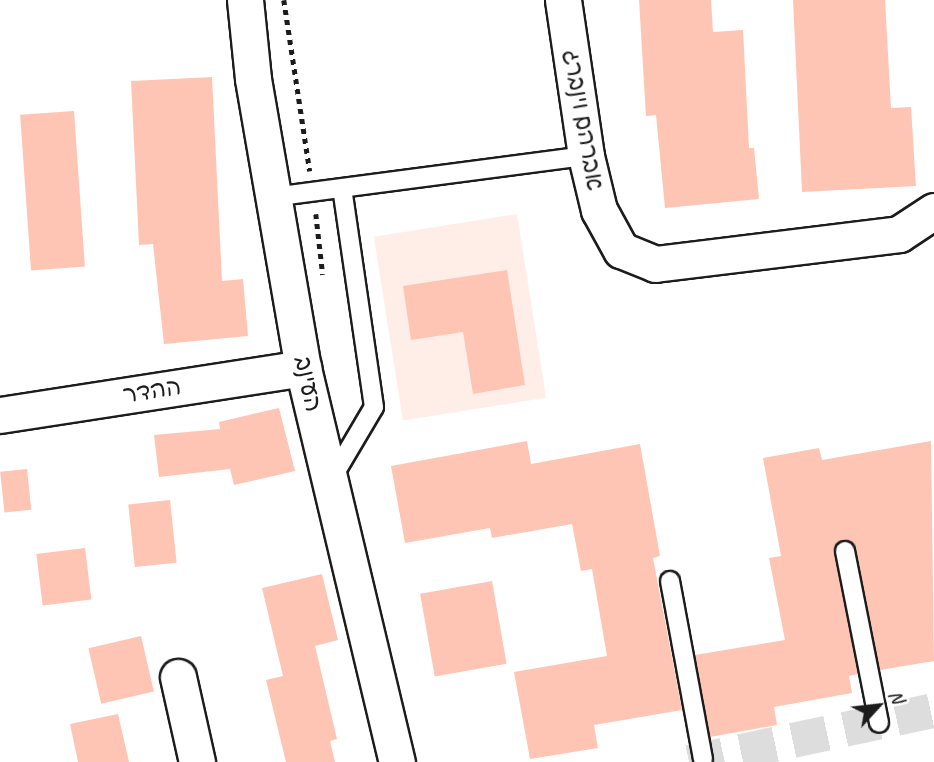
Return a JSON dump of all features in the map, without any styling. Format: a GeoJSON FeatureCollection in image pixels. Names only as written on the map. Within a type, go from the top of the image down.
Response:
{"type":"FeatureCollection","features":[{"type":"Feature","properties":{"kind":"street","name":"העינב"},"geometry":{"type":"LineString","coordinates":[[245,0],[303,368],[397,762]]}},
{"type":"Feature","properties":{"kind":"street","name":"אברהם וינברג"},"geometry":{"type":"LineString","coordinates":[[563,0],[586,156],[599,210],[621,250],[655,264],[899,234],[934,211]]}},
{"type":"Feature","properties":{"kind":"street","name":"ההדר"},"geometry":{"type":"LineString","coordinates":[[0,415],[303,368]]}},
{"type":"Feature","properties":{"kind":"street"},"geometry":{"type":"LineString","coordinates":[[178,677],[197,762]]}},
{"type":"Feature","properties":{"kind":"lane"},"geometry":{"type":"LineString","coordinates":[[274,197],[586,156]]}},
{"type":"Feature","properties":{"kind":"lane"},"geometry":{"type":"LineString","coordinates":[[330,481],[374,407],[342,188]]}},
{"type":"Feature","properties":{"kind":"lane"},"geometry":{"type":"LineString","coordinates":[[845,551],[879,723]]}},
{"type":"Feature","properties":{"kind":"lane"},"geometry":{"type":"LineString","coordinates":[[670,581],[703,759]]}},
{"type":"Feature","properties":{"kind":"shaded area"},"geometry":{"type":"Polygon","coordinates":[[[517,214],[546,398],[403,420],[374,237],[517,214]]]}},
{"type":"Feature","properties":{"kind":"building"},"geometry":{"type":"Polygon","coordinates":[[[639,0],[711,0],[713,32],[743,30],[749,148],[754,148],[759,199],[665,208],[656,115],[646,116],[639,0]]]}},
{"type":"Feature","properties":{"kind":"building"},"geometry":{"type":"Polygon","coordinates":[[[793,0],[885,0],[891,108],[911,107],[916,186],[802,192],[793,0]]]}},
{"type":"Feature","properties":{"kind":"building"},"geometry":{"type":"Polygon","coordinates":[[[212,77],[222,281],[243,279],[248,336],[164,344],[153,244],[139,245],[131,81],[212,77]]]}},
{"type":"Feature","properties":{"kind":"building"},"geometry":{"type":"Polygon","coordinates":[[[74,111],[85,267],[31,270],[20,115],[74,111]]]}},
{"type":"Feature","properties":{"kind":"building"},"geometry":{"type":"Polygon","coordinates":[[[507,270],[525,385],[473,394],[463,332],[411,340],[403,286],[507,270]]]}},
{"type":"Feature","properties":{"kind":"building"},"geometry":{"type":"Polygon","coordinates":[[[279,408],[295,471],[234,485],[230,469],[159,477],[154,435],[220,429],[219,422],[279,408]]]}},
{"type":"Feature","properties":{"kind":"building"},"geometry":{"type":"Polygon","coordinates":[[[527,441],[531,464],[640,444],[660,556],[653,558],[682,710],[594,725],[598,748],[530,759],[514,672],[607,656],[592,569],[581,571],[572,524],[492,538],[490,528],[405,543],[391,466],[527,441]]]}},
{"type":"Feature","properties":{"kind":"building"},"geometry":{"type":"Polygon","coordinates":[[[931,441],[934,661],[880,670],[856,549],[842,540],[834,553],[858,674],[849,676],[852,693],[774,707],[777,725],[710,737],[695,655],[785,640],[769,558],[781,556],[763,458],[819,448],[822,460],[931,441]]]}},
{"type":"Feature","properties":{"kind":"building"},"geometry":{"type":"Polygon","coordinates":[[[27,469],[31,510],[4,513],[0,472],[27,469]]]}},
{"type":"Feature","properties":{"kind":"building"},"geometry":{"type":"Polygon","coordinates":[[[170,500],[177,563],[135,567],[128,504],[170,500]]]}},
{"type":"Feature","properties":{"kind":"building"},"geometry":{"type":"Polygon","coordinates":[[[85,548],[91,600],[43,606],[36,554],[85,548]]]}},
{"type":"Feature","properties":{"kind":"building"},"geometry":{"type":"Polygon","coordinates":[[[322,574],[338,640],[315,646],[337,739],[330,741],[335,762],[286,762],[266,680],[283,676],[262,588],[322,574]]]}},
{"type":"Feature","properties":{"kind":"building"},"geometry":{"type":"Polygon","coordinates":[[[492,581],[507,664],[435,676],[420,594],[492,581]]]}},
{"type":"Feature","properties":{"kind":"building"},"geometry":{"type":"Polygon","coordinates":[[[141,636],[154,692],[101,704],[88,648],[141,636]]]}},
{"type":"Feature","properties":{"kind":"building"},"geometry":{"type":"Polygon","coordinates":[[[118,714],[129,762],[78,762],[70,724],[118,714]]]}},
{"type":"Feature","properties":{"kind":"tunnel"},"geometry":{"type":"LineString","coordinates":[[689,762],[934,710]]}}]}
